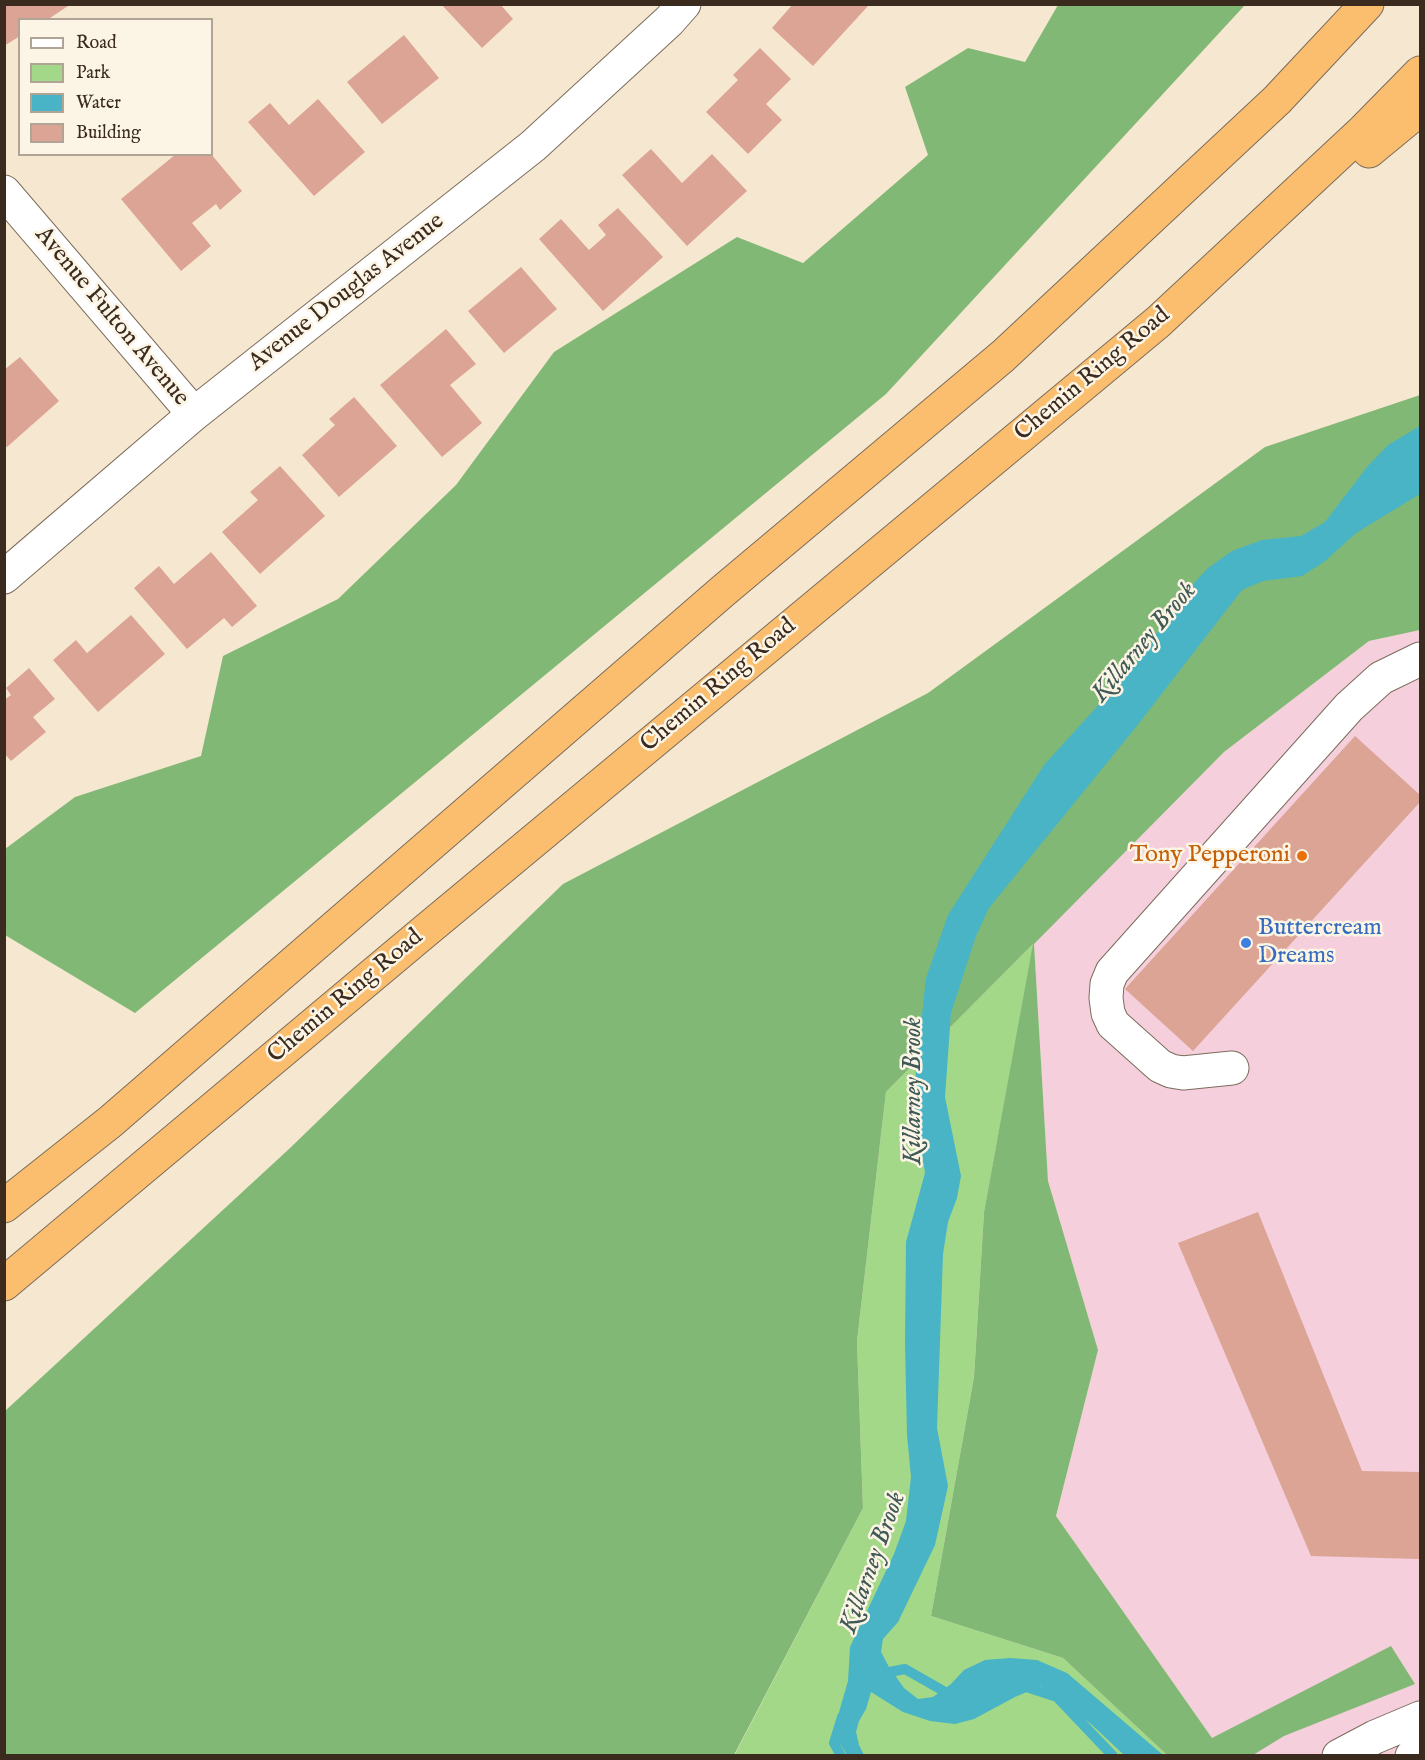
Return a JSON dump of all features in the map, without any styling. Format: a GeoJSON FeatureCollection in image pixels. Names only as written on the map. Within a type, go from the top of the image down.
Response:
{"type":"FeatureCollection","features":[{"type":"Feature","properties":{"kind":"highway"},"geometry":{"type":"LineString","coordinates":[[4,1206],[110,1122],[723,591],[1003,356],[1277,100],[1367,4]]}},
{"type":"Feature","properties":{"kind":"highway","name":"Chemin Ring Road"},"geometry":{"type":"LineString","coordinates":[[4,1284],[436,921],[1158,322],[1363,131],[1420,73]]}},
{"type":"Feature","properties":{"kind":"highway"},"geometry":{"type":"LineString","coordinates":[[1158,322],[1420,109]]}},
{"type":"Feature","properties":{"kind":"street","name":"Avenue Douglas Avenue"},"geometry":{"type":"LineString","coordinates":[[4,577],[194,414],[533,146],[669,21],[684,4]]}},
{"type":"Feature","properties":{"kind":"street","name":"Avenue Fulton Avenue"},"geometry":{"type":"LineString","coordinates":[[4,192],[194,414]]}},
{"type":"Feature","properties":{"kind":"street"},"geometry":{"type":"LineString","coordinates":[[1232,1068],[1184,1073],[1160,1066],[1113,1024],[1108,1013],[1106,998],[1107,984],[1112,972],[1349,707],[1381,678],[1420,659]]}},
{"type":"Feature","properties":{"kind":"street"},"geometry":{"type":"LineString","coordinates":[[1339,1755],[1420,1718]]}},
{"type":"Feature","properties":{"kind":"street"},"geometry":{"type":"LineString","coordinates":[[1412,1755],[1420,1752]]}},
{"type":"Feature","properties":{"kind":"shaded area"},"geometry":{"type":"Polygon","coordinates":[[[1420,630],[1420,1752],[1412,1756],[1224,1755],[1056,1516],[1098,1350],[1048,1181],[1034,943],[1224,752],[1369,641],[1420,630]]]}},
{"type":"Feature","properties":{"kind":"green space"},"geometry":{"type":"Polygon","coordinates":[[[1058,5],[1245,5],[886,394],[135,1013],[5,935],[5,849],[75,797],[201,756],[223,656],[338,599],[456,485],[554,352],[737,237],[803,263],[928,155],[905,87],[968,48],[1025,62],[1058,5]]]}},
{"type":"Feature","properties":{"kind":"green space"},"geometry":{"type":"Polygon","coordinates":[[[1420,395],[1420,630],[1369,641],[1224,752],[1034,944],[1048,1181],[1098,1350],[1056,1516],[1212,1738],[1391,1646],[1415,1684],[1284,1736],[1253,1755],[1167,1755],[1063,1658],[931,1616],[974,1377],[984,1212],[1033,944],[886,1092],[857,1341],[863,1508],[734,1755],[5,1756],[5,1411],[289,1149],[563,884],[928,693],[1265,447],[1420,395]]]}},
{"type":"Feature","properties":{"kind":"green space"},"geometry":{"type":"Polygon","coordinates":[[[1034,943],[984,1212],[974,1377],[931,1616],[1063,1658],[1167,1755],[734,1756],[863,1508],[857,1341],[886,1092],[1034,943]]]}},
{"type":"Feature","properties":{"kind":"water"},"geometry":{"type":"Polygon","coordinates":[[[1420,426],[1420,494],[1356,533],[1324,562],[1302,576],[1263,581],[1242,590],[1136,727],[989,908],[976,936],[951,1013],[945,1097],[961,1176],[957,1198],[948,1222],[943,1254],[937,1428],[948,1486],[935,1545],[898,1622],[883,1639],[881,1652],[904,1688],[918,1699],[933,1697],[951,1684],[964,1670],[985,1660],[1010,1658],[1037,1660],[1067,1673],[1163,1755],[1124,1755],[1091,1724],[1041,1686],[974,1719],[955,1724],[930,1721],[903,1712],[871,1692],[856,1732],[864,1755],[847,1755],[839,1742],[837,1719],[848,1681],[850,1647],[894,1554],[906,1521],[911,1477],[907,1435],[905,1343],[906,1242],[925,1173],[913,1099],[926,978],[948,915],[1044,765],[1133,667],[1185,593],[1208,568],[1232,551],[1262,540],[1301,536],[1325,522],[1367,467],[1388,445],[1420,426]]]}},
{"type":"Feature","properties":{"kind":"building"},"geometry":{"type":"Polygon","coordinates":[[[4,4],[71,4],[50,18],[18,18],[18,37],[4,46],[4,4]]]}},
{"type":"Feature","properties":{"kind":"building"},"geometry":{"type":"Polygon","coordinates":[[[441,4],[500,4],[513,19],[482,48],[441,4]]]}},
{"type":"Feature","properties":{"kind":"building"},"geometry":{"type":"Polygon","coordinates":[[[793,4],[867,4],[868,6],[813,66],[772,28],[793,4]]]}},
{"type":"Feature","properties":{"kind":"building"},"geometry":{"type":"Polygon","coordinates":[[[404,35],[439,78],[382,124],[347,82],[404,35]]]}},
{"type":"Feature","properties":{"kind":"building"},"geometry":{"type":"Polygon","coordinates":[[[760,48],[791,79],[766,104],[782,120],[748,154],[706,112],[738,80],[733,75],[760,48]]]}},
{"type":"Feature","properties":{"kind":"building"},"geometry":{"type":"Polygon","coordinates":[[[318,99],[365,152],[314,196],[248,122],[270,103],[289,125],[318,99]]]}},
{"type":"Feature","properties":{"kind":"building"},"geometry":{"type":"Polygon","coordinates":[[[651,149],[682,183],[712,154],[747,191],[687,246],[622,175],[651,149]]]}},
{"type":"Feature","properties":{"kind":"building"},"geometry":{"type":"Polygon","coordinates":[[[174,156],[213,156],[242,191],[220,210],[216,204],[192,223],[211,246],[181,271],[121,199],[174,156]]]}},
{"type":"Feature","properties":{"kind":"building"},"geometry":{"type":"Polygon","coordinates":[[[618,208],[663,257],[603,311],[539,239],[561,219],[589,250],[606,235],[598,225],[618,208]]]}},
{"type":"Feature","properties":{"kind":"building"},"geometry":{"type":"Polygon","coordinates":[[[521,267],[557,309],[504,353],[468,311],[521,267]]]}},
{"type":"Feature","properties":{"kind":"building"},"geometry":{"type":"Polygon","coordinates":[[[446,329],[476,364],[450,385],[482,423],[442,457],[380,385],[446,329]]]}},
{"type":"Feature","properties":{"kind":"building"},"geometry":{"type":"Polygon","coordinates":[[[20,357],[59,401],[7,447],[4,444],[4,370],[20,357]]]}},
{"type":"Feature","properties":{"kind":"building"},"geometry":{"type":"Polygon","coordinates":[[[354,397],[397,446],[339,497],[302,455],[335,425],[329,419],[354,397]]]}},
{"type":"Feature","properties":{"kind":"building"},"geometry":{"type":"Polygon","coordinates":[[[280,466],[325,516],[260,574],[222,532],[258,500],[250,492],[280,466]]]}},
{"type":"Feature","properties":{"kind":"building"},"geometry":{"type":"Polygon","coordinates":[[[211,552],[257,606],[232,627],[224,618],[187,649],[134,588],[159,566],[174,584],[211,552]]]}},
{"type":"Feature","properties":{"kind":"building"},"geometry":{"type":"Polygon","coordinates":[[[131,615],[165,654],[98,712],[53,660],[76,640],[87,653],[131,615]]]}},
{"type":"Feature","properties":{"kind":"building"},"geometry":{"type":"Polygon","coordinates":[[[29,668],[55,699],[33,717],[46,732],[11,761],[4,753],[4,700],[11,695],[6,688],[29,668]]]}},
{"type":"Feature","properties":{"kind":"building"},"geometry":{"type":"Polygon","coordinates":[[[1355,736],[1420,795],[1420,802],[1193,1051],[1125,989],[1355,736]]]}},
{"type":"Feature","properties":{"kind":"building"},"geometry":{"type":"Polygon","coordinates":[[[1258,1212],[1362,1471],[1420,1472],[1420,1559],[1311,1556],[1178,1243],[1258,1212]]]}},
{"type":"Feature","properties":{"kind":"waterway"},"geometry":{"type":"LineString","coordinates":[[879,1674],[905,1669],[954,1697]]}},
{"type":"Feature","properties":{"kind":"waterway"},"geometry":{"type":"LineString","coordinates":[[1020,1685],[1057,1697],[1113,1756]]}},
{"type":"Feature","properties":{"kind":"waterway","name":"Killarney Brook"},"geometry":{"type":"LineString","coordinates":[[841,1756],[834,1743],[842,1717]]}},
{"type":"Feature","properties":{"kind":"place","name":"Tony Pepperoni"},"geometry":{"type":"Point","coordinates":[1302,856]}},
{"type":"Feature","properties":{"kind":"place","name":"Buttercream Dreams"},"geometry":{"type":"Point","coordinates":[1246,943]}}]}
